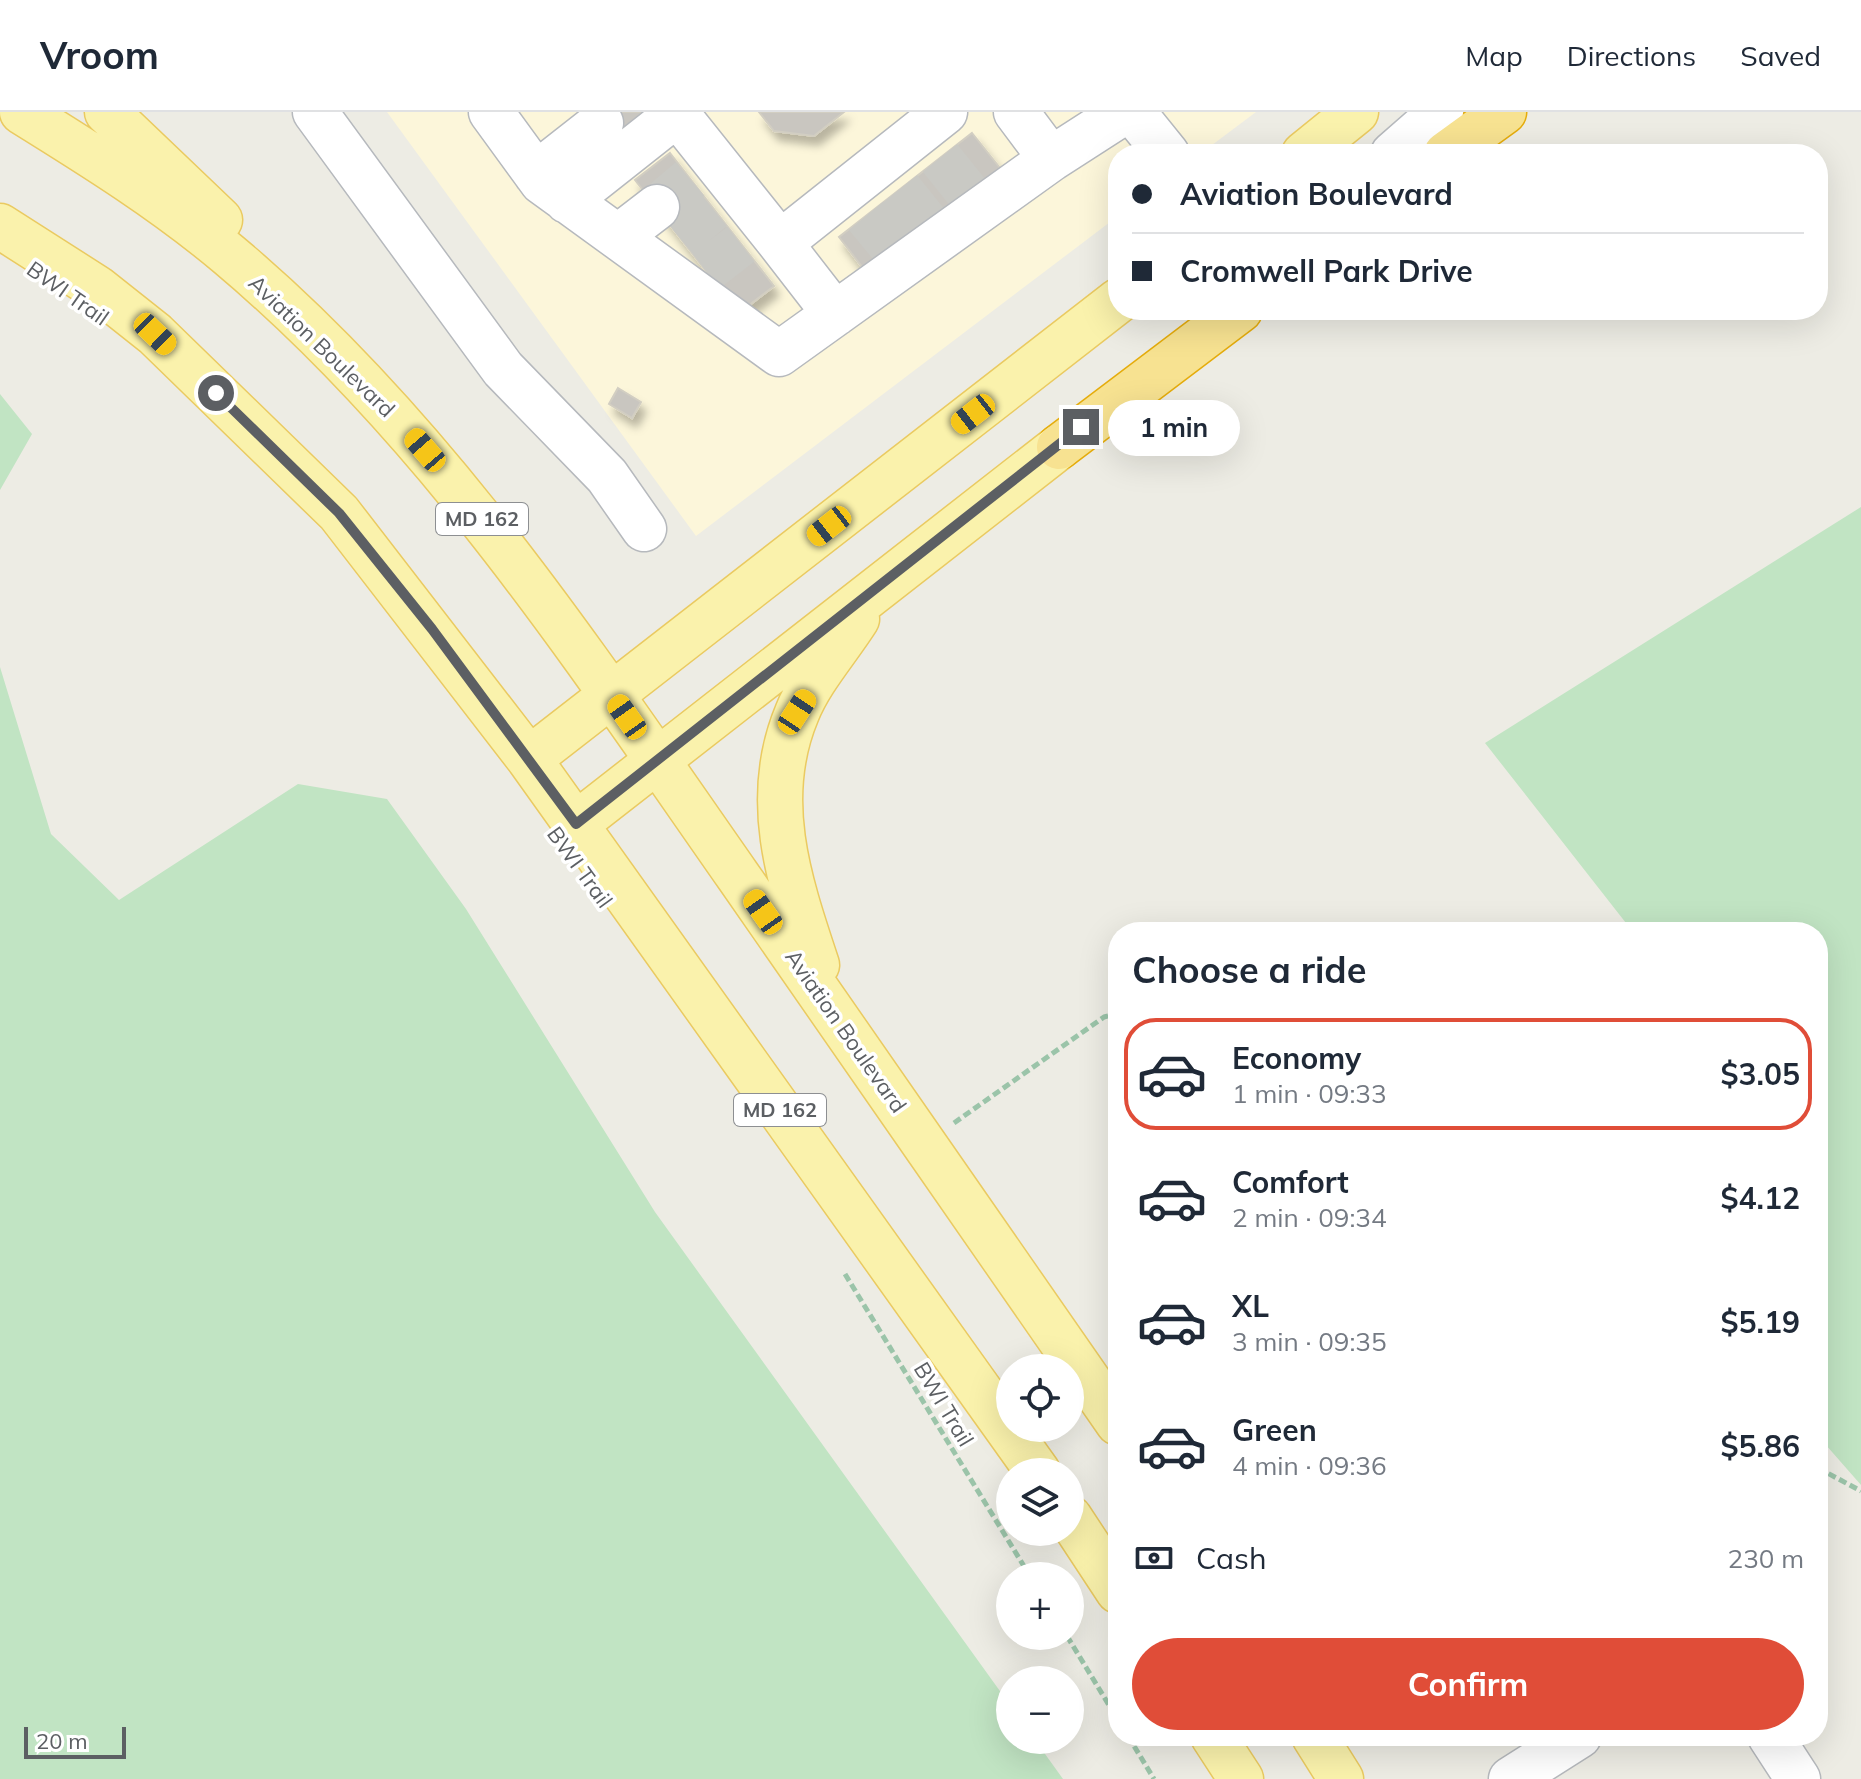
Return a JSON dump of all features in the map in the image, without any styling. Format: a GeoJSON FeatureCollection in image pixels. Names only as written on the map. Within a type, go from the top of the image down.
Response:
{"type":"FeatureCollection","features":[{"type":"Feature","properties":{"kind":"highway"},"geometry":{"type":"LineString","coordinates":[[1460,144],[1504,112]]}},
{"type":"Feature","properties":{"kind":"highway"},"geometry":{"type":"LineString","coordinates":[[1059,447],[1227,320]]}},
{"type":"Feature","properties":{"kind":"main road","name":"Aviation Boulevard"},"geometry":{"type":"LineString","coordinates":[[22,112],[109,166],[228,254],[337,355],[462,493],[612,695],[1108,1409]]}},
{"type":"Feature","properties":{"kind":"main road"},"geometry":{"type":"LineString","coordinates":[[107,112],[237,237],[337,355]]}},
{"type":"Feature","properties":{"kind":"main road"},"geometry":{"type":"LineString","coordinates":[[1316,144],[1356,112]]}},
{"type":"Feature","properties":{"kind":"main road","name":"MD 162"},"geometry":{"type":"LineString","coordinates":[[0,226],[97,288],[155,334],[339,513],[529,759],[1028,1458]]}},
{"type":"Feature","properties":{"kind":"main road"},"geometry":{"type":"LineString","coordinates":[[529,759],[1108,309]]}},
{"type":"Feature","properties":{"kind":"main road"},"geometry":{"type":"LineString","coordinates":[[576,824],[1059,447]]}},
{"type":"Feature","properties":{"kind":"main road"},"geometry":{"type":"LineString","coordinates":[[833,1013],[789,880],[779,823],[780,775],[797,712],[874,591]]}},
{"type":"Feature","properties":{"kind":"main road"},"geometry":{"type":"LineString","coordinates":[[1084,1539],[1108,1576]]}},
{"type":"Feature","properties":{"kind":"main road"},"geometry":{"type":"LineString","coordinates":[[1220,1746],[1241,1779]]}},
{"type":"Feature","properties":{"kind":"main road"},"geometry":{"type":"LineString","coordinates":[[1320,1746],[1341,1779]]}},
{"type":"Feature","properties":{"kind":"street"},"geometry":{"type":"LineString","coordinates":[[315,112],[503,369],[607,476],[644,529]]}},
{"type":"Feature","properties":{"kind":"street"},"geometry":{"type":"LineString","coordinates":[[491,112],[552,188],[651,235],[779,354],[835,314],[900,257],[975,201],[1051,159],[1124,112]]}},
{"type":"Feature","properties":{"kind":"street"},"geometry":{"type":"LineString","coordinates":[[1016,112],[1051,159]]}},
{"type":"Feature","properties":{"kind":"street"},"geometry":{"type":"LineString","coordinates":[[1133,112],[1159,144]]}},
{"type":"Feature","properties":{"kind":"street"},"geometry":{"type":"LineString","coordinates":[[1404,144],[1441,112]]}},
{"type":"Feature","properties":{"kind":"street"},"geometry":{"type":"LineString","coordinates":[[552,188],[677,114],[714,185],[835,314]]}},
{"type":"Feature","properties":{"kind":"street"},"geometry":{"type":"LineString","coordinates":[[552,188],[601,123]]}},
{"type":"Feature","properties":{"kind":"street"},"geometry":{"type":"LineString","coordinates":[[762,238],[856,203],[934,134]]}},
{"type":"Feature","properties":{"kind":"street"},"geometry":{"type":"LineString","coordinates":[[1059,447],[1204,320]]}},
{"type":"Feature","properties":{"kind":"street"},"geometry":{"type":"LineString","coordinates":[[1519,1777],[1564,1746]]}},
{"type":"Feature","properties":{"kind":"street"},"geometry":{"type":"LineString","coordinates":[[1777,1746],[1798,1779]]}},
{"type":"Feature","properties":{"kind":"path"},"geometry":{"type":"LineString","coordinates":[[924,1145],[1108,1016]]}},
{"type":"Feature","properties":{"kind":"path","name":"BWI Trail"},"geometry":{"type":"LineString","coordinates":[[844,1273],[1021,1562]]}},
{"type":"Feature","properties":{"kind":"path"},"geometry":{"type":"LineString","coordinates":[[1828,1473],[1861,1491]]}},
{"type":"Feature","properties":{"kind":"path"},"geometry":{"type":"LineString","coordinates":[[1076,1650],[1108,1704]]}},
{"type":"Feature","properties":{"kind":"path"},"geometry":{"type":"LineString","coordinates":[[1134,1746],[1154,1779]]}},
{"type":"Feature","properties":{"kind":"shaded area"},"geometry":{"type":"Polygon","coordinates":[[[387,112],[1256,112],[1213,144],[1108,144],[1108,224],[696,536],[387,112]]]}},
{"type":"Feature","properties":{"kind":"green space"},"geometry":{"type":"Polygon","coordinates":[[[0,394],[32,434],[0,490],[0,394]]]}},
{"type":"Feature","properties":{"kind":"green space"},"geometry":{"type":"Polygon","coordinates":[[[1861,507],[1861,1485],[1828,1447],[1828,922],[1625,922],[1485,743],[1861,507]]]}},
{"type":"Feature","properties":{"kind":"green space"},"geometry":{"type":"Polygon","coordinates":[[[0,667],[51,834],[119,900],[298,784],[387,799],[466,909],[655,1212],[996,1686],[996,1754],[1045,1754],[1063,1779],[0,1779],[0,667]]]}},
{"type":"Feature","properties":{"kind":"building"},"geometry":{"type":"Polygon","coordinates":[[[595,112],[643,112],[612,137],[595,112]]]}},
{"type":"Feature","properties":{"kind":"building"},"geometry":{"type":"Polygon","coordinates":[[[759,112],[844,112],[814,136],[774,131],[759,112]]]}},
{"type":"Feature","properties":{"kind":"building"},"geometry":{"type":"Polygon","coordinates":[[[972,133],[1000,168],[866,272],[839,237],[972,133]]]}},
{"type":"Feature","properties":{"kind":"building"},"geometry":{"type":"Polygon","coordinates":[[[670,153],[774,286],[739,313],[635,180],[670,153]]]}},
{"type":"Feature","properties":{"kind":"building"},"geometry":{"type":"Polygon","coordinates":[[[618,388],[641,402],[632,418],[609,404],[618,388]]]}},
{"type":"Feature","properties":{"kind":"tunnel"},"geometry":{"type":"LineString","coordinates":[[940,158],[968,193]]}},
{"type":"Feature","properties":{"kind":"tunnel"},"geometry":{"type":"LineString","coordinates":[[657,207],[690,179]]}},
{"type":"Feature","properties":{"kind":"tunnel"},"geometry":{"type":"LineString","coordinates":[[900,189],[928,224]]}},
{"type":"Feature","properties":{"kind":"tunnel"},"geometry":{"type":"LineString","coordinates":[[679,237],[713,209]]}},
{"type":"Feature","properties":{"kind":"tunnel"},"geometry":{"type":"LineString","coordinates":[[866,216],[894,250]]}},
{"type":"Feature","properties":{"kind":"tunnel"},"geometry":{"type":"LineString","coordinates":[[706,271],[741,244]]}},
{"type":"Feature","properties":{"kind":"route"},"geometry":{"type":"LineString","coordinates":[[216,393],[339,513],[432,629],[576,824],[1081,427]]}}]}
